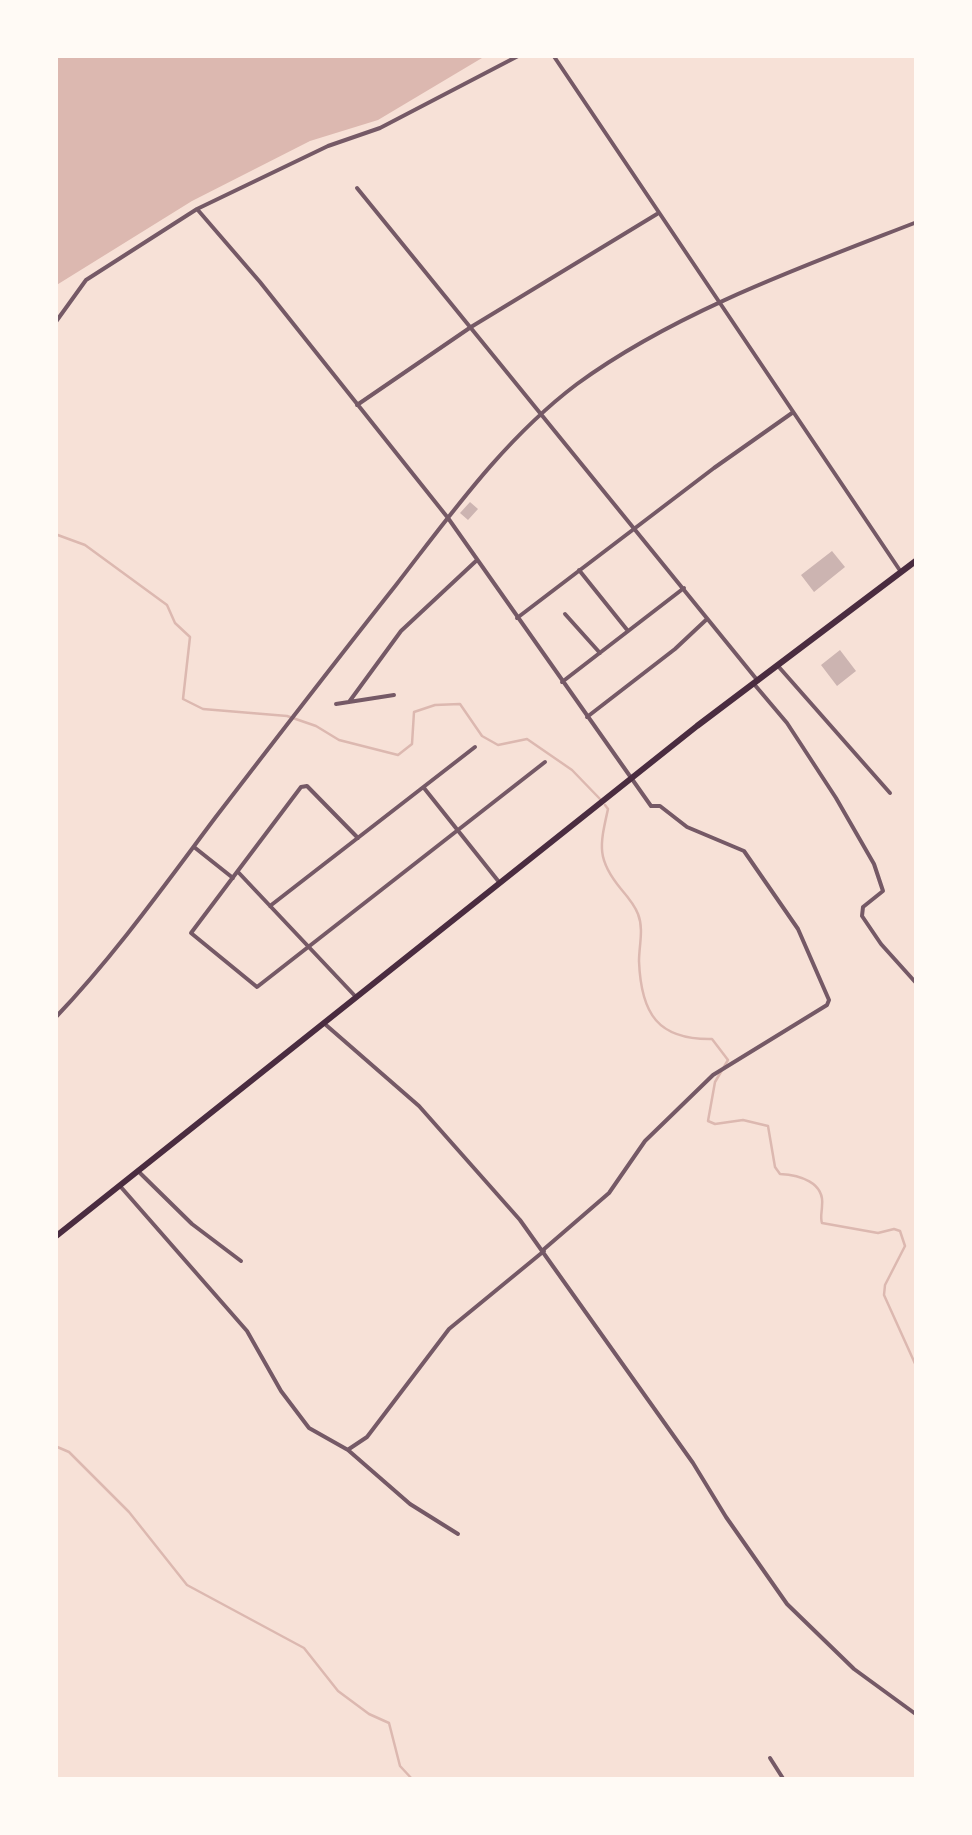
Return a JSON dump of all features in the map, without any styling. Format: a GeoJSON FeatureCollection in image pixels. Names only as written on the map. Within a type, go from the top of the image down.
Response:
{"type":"FeatureCollection","features":[{"type":"Feature","properties":{"kind":"main road"},"geometry":{"type":"LineString","coordinates":[[55,1237],[499,882],[917,560]]}},
{"type":"Feature","properties":{"kind":"street"},"geometry":{"type":"LineString","coordinates":[[55,322],[86,280],[197,208],[328,146],[380,128],[520,55]]}},
{"type":"Feature","properties":{"kind":"street"},"geometry":{"type":"LineString","coordinates":[[553,55],[900,572]]}},
{"type":"Feature","properties":{"kind":"street"},"geometry":{"type":"LineString","coordinates":[[357,188],[708,618],[803,746],[874,864],[883,891],[863,907],[862,916],[880,944],[917,984]]}},
{"type":"Feature","properties":{"kind":"street"},"geometry":{"type":"LineString","coordinates":[[197,208],[448,518],[651,806],[660,806],[686,827],[744,851],[798,929],[829,1000],[793,1028],[713,1075],[645,1140],[609,1192],[448,1329],[367,1437],[348,1450]]}},
{"type":"Feature","properties":{"kind":"street"},"geometry":{"type":"LineString","coordinates":[[358,405],[470,327],[657,214]]}},
{"type":"Feature","properties":{"kind":"street"},"geometry":{"type":"LineString","coordinates":[[55,1018],[115,951],[288,722],[504,449],[577,384],[627,352],[788,273],[917,222]]}},
{"type":"Feature","properties":{"kind":"street"},"geometry":{"type":"LineString","coordinates":[[516,618],[792,413]]}},
{"type":"Feature","properties":{"kind":"street"},"geometry":{"type":"LineString","coordinates":[[350,702],[401,631],[477,560]]}},
{"type":"Feature","properties":{"kind":"street"},"geometry":{"type":"LineString","coordinates":[[579,570],[628,631]]}},
{"type":"Feature","properties":{"kind":"street"},"geometry":{"type":"LineString","coordinates":[[562,682],[684,588]]}},
{"type":"Feature","properties":{"kind":"street"},"geometry":{"type":"LineString","coordinates":[[565,614],[600,653]]}},
{"type":"Feature","properties":{"kind":"street"},"geometry":{"type":"LineString","coordinates":[[587,718],[676,649],[708,618]]}},
{"type":"Feature","properties":{"kind":"street"},"geometry":{"type":"LineString","coordinates":[[778,666],[890,792]]}},
{"type":"Feature","properties":{"kind":"street"},"geometry":{"type":"LineString","coordinates":[[336,704],[394,696]]}},
{"type":"Feature","properties":{"kind":"street"},"geometry":{"type":"LineString","coordinates":[[270,906],[475,748]]}},
{"type":"Feature","properties":{"kind":"street"},"geometry":{"type":"LineString","coordinates":[[358,838],[308,786],[301,787],[190,933],[257,988],[545,762]]}},
{"type":"Feature","properties":{"kind":"street"},"geometry":{"type":"LineString","coordinates":[[423,787],[499,882]]}},
{"type":"Feature","properties":{"kind":"street"},"geometry":{"type":"LineString","coordinates":[[194,846],[233,878]]}},
{"type":"Feature","properties":{"kind":"street"},"geometry":{"type":"LineString","coordinates":[[238,872],[356,996]]}},
{"type":"Feature","properties":{"kind":"street"},"geometry":{"type":"LineString","coordinates":[[324,1022],[459,1147],[544,1251],[787,1604],[854,1669],[917,1715]]}},
{"type":"Feature","properties":{"kind":"street"},"geometry":{"type":"LineString","coordinates":[[139,1171],[192,1224],[242,1262]]}},
{"type":"Feature","properties":{"kind":"street"},"geometry":{"type":"LineString","coordinates":[[120,1186],[247,1330],[308,1428],[348,1450],[410,1504],[458,1534]]}},
{"type":"Feature","properties":{"kind":"street"},"geometry":{"type":"LineString","coordinates":[[770,1758],[784,1780]]}},
{"type":"Feature","properties":{"kind":"shaded area"},"geometry":{"type":"Polygon","coordinates":[[[55,55],[487,55],[378,120],[310,141],[192,201],[55,286],[55,55]]]}},
{"type":"Feature","properties":{"kind":"building"},"geometry":{"type":"Polygon","coordinates":[[[470,502],[478,509],[468,520],[460,513],[470,502]]]}},
{"type":"Feature","properties":{"kind":"building"},"geometry":{"type":"Polygon","coordinates":[[[832,551],[845,567],[814,592],[801,575],[832,551]]]}},
{"type":"Feature","properties":{"kind":"building"},"geometry":{"type":"Polygon","coordinates":[[[840,650],[856,671],[837,686],[821,665],[840,650]]]}},
{"type":"Feature","properties":{"kind":"waterway"},"geometry":{"type":"LineString","coordinates":[[55,534],[85,545],[167,605],[175,623],[190,637],[183,699],[203,709],[287,716],[316,726],[339,740],[398,755],[412,744],[414,712],[435,705],[460,704],[482,736],[498,745],[527,739],[572,770],[600,799]]}},
{"type":"Feature","properties":{"kind":"waterway"},"geometry":{"type":"LineString","coordinates":[[605,805],[608,809],[602,851],[607,869],[640,920],[640,980],[649,1009],[666,1029],[678,1035],[712,1039],[728,1060],[715,1082],[708,1121],[715,1124],[743,1120],[768,1126],[775,1167],[780,1174],[802,1178],[815,1186],[822,1198],[822,1223],[878,1233],[900,1231],[905,1246],[885,1285],[884,1295],[917,1368]]}},
{"type":"Feature","properties":{"kind":"waterway"},"geometry":{"type":"LineString","coordinates":[[55,1446],[69,1452],[129,1512],[187,1585],[304,1648],[338,1691],[369,1714],[389,1723],[400,1766],[413,1780]]}}]}
